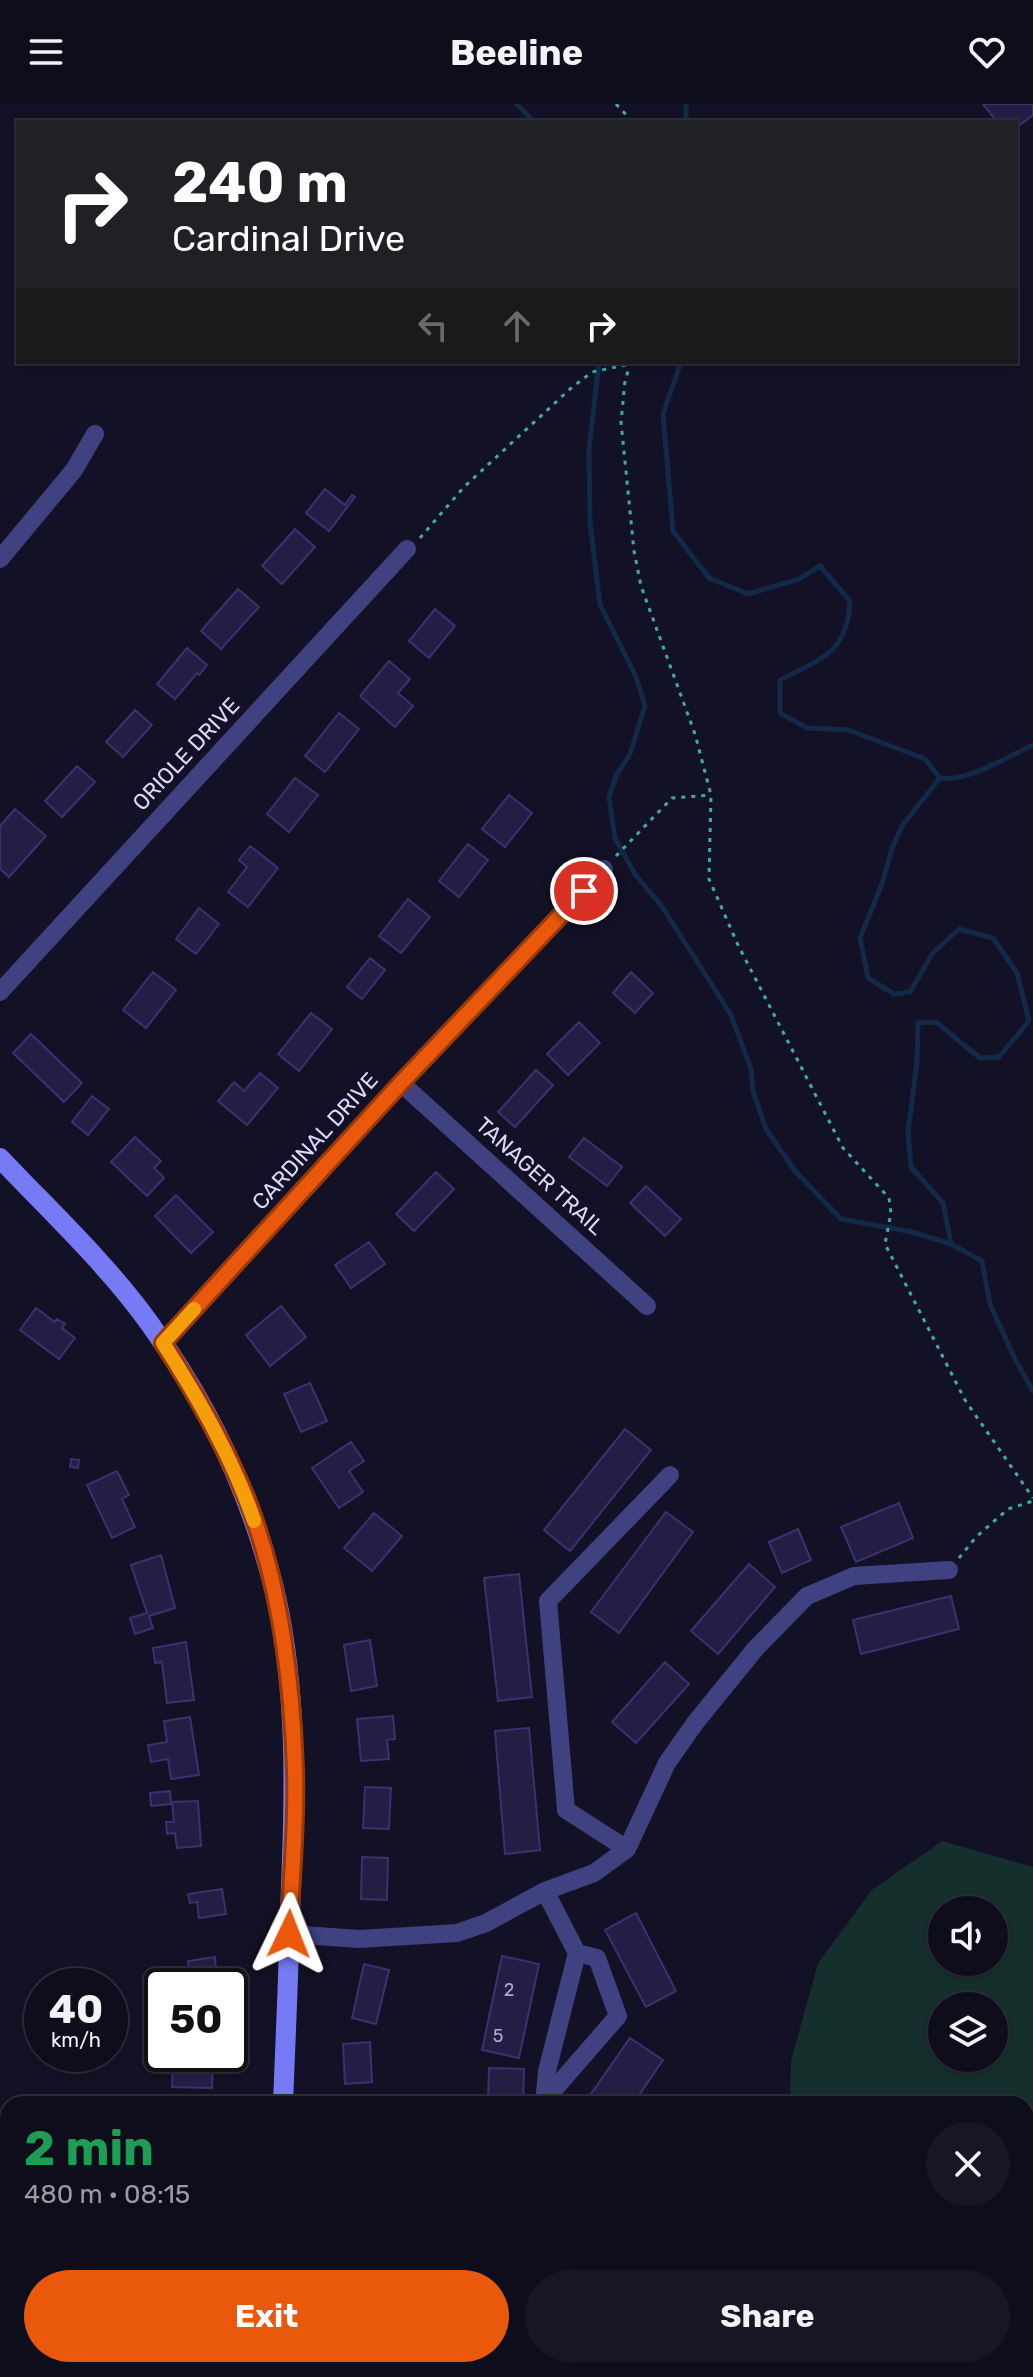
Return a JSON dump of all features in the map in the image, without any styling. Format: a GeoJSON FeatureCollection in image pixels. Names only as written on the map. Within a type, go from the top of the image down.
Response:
{"type":"FeatureCollection","features":[{"type":"Feature","properties":{"kind":"main road"},"geometry":{"type":"LineString","coordinates":[[0,1158],[104,1268],[163,1343],[200,1401],[236,1474],[255,1523],[276,1597],[288,1677],[295,1771],[283,2096]]}},
{"type":"Feature","properties":{"kind":"street"},"geometry":{"type":"LineString","coordinates":[[3,550],[74,470],[95,434]]}},
{"type":"Feature","properties":{"kind":"street","name":"ORIOLE DRIVE"},"geometry":{"type":"LineString","coordinates":[[0,992],[407,549]]}},
{"type":"Feature","properties":{"kind":"street","name":"CARDINAL DRIVE"},"geometry":{"type":"LineString","coordinates":[[163,1343],[401,1083],[604,869]]}},
{"type":"Feature","properties":{"kind":"street","name":"TANAGER TRAIL"},"geometry":{"type":"LineString","coordinates":[[401,1083],[647,1306]]}},
{"type":"Feature","properties":{"kind":"street"},"geometry":{"type":"LineString","coordinates":[[627,1849],[566,1810],[548,1601],[670,1475]]}},
{"type":"Feature","properties":{"kind":"street"},"geometry":{"type":"LineString","coordinates":[[289,1934],[359,1939],[457,1933],[486,1923],[545,1891],[594,1873],[627,1849],[667,1763],[695,1723],[756,1648],[807,1596],[854,1576],[949,1570]]}},
{"type":"Feature","properties":{"kind":"street"},"geometry":{"type":"LineString","coordinates":[[545,1891],[577,1953],[547,2071],[545,2096]]}},
{"type":"Feature","properties":{"kind":"street"},"geometry":{"type":"LineString","coordinates":[[549,2096],[618,2016],[597,1958],[577,1953]]}},
{"type":"Feature","properties":{"kind":"path"},"geometry":{"type":"LineString","coordinates":[[616,104],[631,120]]}},
{"type":"Feature","properties":{"kind":"path"},"geometry":{"type":"LineString","coordinates":[[407,549],[427,531],[464,487],[539,415],[592,372],[624,364]]}},
{"type":"Feature","properties":{"kind":"path"},"geometry":{"type":"LineString","coordinates":[[631,364],[625,381],[621,422],[634,551],[641,586],[695,734],[711,795],[709,879],[738,945],[843,1148],[889,1198],[891,1213],[885,1244],[965,1400],[1033,1500],[1008,1509],[976,1537],[949,1570]]}},
{"type":"Feature","properties":{"kind":"path"},"geometry":{"type":"LineString","coordinates":[[623,849],[672,798],[711,795]]}},
{"type":"Feature","properties":{"kind":"green space"},"geometry":{"type":"Polygon","coordinates":[[[942,1841],[1033,1867],[1033,2096],[790,2096],[791,2061],[818,1963],[872,1890],[942,1841]]]}},
{"type":"Feature","properties":{"kind":"building"},"geometry":{"type":"Polygon","coordinates":[[[983,104],[1033,104],[1033,115],[1018,126],[1018,120],[995,120],[983,104]]]}},
{"type":"Feature","properties":{"kind":"building"},"geometry":{"type":"Polygon","coordinates":[[[325,489],[345,505],[352,495],[355,497],[329,531],[306,513],[325,489]]]}},
{"type":"Feature","properties":{"kind":"building"},"geometry":{"type":"Polygon","coordinates":[[[295,529],[315,547],[282,584],[262,566],[295,529]]]}},
{"type":"Feature","properties":{"kind":"building"},"geometry":{"type":"Polygon","coordinates":[[[238,589],[259,607],[221,649],[201,631],[238,589]]]}},
{"type":"Feature","properties":{"kind":"building"},"geometry":{"type":"Polygon","coordinates":[[[435,609],[455,626],[429,658],[409,641],[435,609]]]}},
{"type":"Feature","properties":{"kind":"building"},"geometry":{"type":"Polygon","coordinates":[[[187,648],[207,665],[175,699],[157,684],[187,648]]]}},
{"type":"Feature","properties":{"kind":"building"},"geometry":{"type":"Polygon","coordinates":[[[389,661],[410,679],[398,693],[413,706],[395,727],[360,696],[389,661]]]}},
{"type":"Feature","properties":{"kind":"building"},"geometry":{"type":"Polygon","coordinates":[[[135,710],[152,725],[123,757],[106,742],[135,710]]]}},
{"type":"Feature","properties":{"kind":"building"},"geometry":{"type":"Polygon","coordinates":[[[339,713],[359,729],[325,772],[305,756],[339,713]]]}},
{"type":"Feature","properties":{"kind":"building"},"geometry":{"type":"Polygon","coordinates":[[[77,766],[95,782],[62,817],[45,801],[77,766]]]}},
{"type":"Feature","properties":{"kind":"building"},"geometry":{"type":"Polygon","coordinates":[[[295,778],[318,795],[289,832],[267,814],[295,778]]]}},
{"type":"Feature","properties":{"kind":"building"},"geometry":{"type":"Polygon","coordinates":[[[509,795],[532,813],[505,847],[482,829],[509,795]]]}},
{"type":"Feature","properties":{"kind":"building"},"geometry":{"type":"Polygon","coordinates":[[[15,809],[46,836],[9,877],[0,869],[0,826],[15,809]]]}},
{"type":"Feature","properties":{"kind":"building"},"geometry":{"type":"Polygon","coordinates":[[[468,844],[488,860],[459,897],[439,881],[468,844]]]}},
{"type":"Feature","properties":{"kind":"building"},"geometry":{"type":"Polygon","coordinates":[[[250,846],[278,868],[248,907],[228,892],[247,867],[239,860],[250,846]]]}},
{"type":"Feature","properties":{"kind":"building"},"geometry":{"type":"Polygon","coordinates":[[[408,899],[430,917],[401,953],[379,936],[408,899]]]}},
{"type":"Feature","properties":{"kind":"building"},"geometry":{"type":"Polygon","coordinates":[[[199,908],[219,924],[196,954],[176,939],[199,908]]]}},
{"type":"Feature","properties":{"kind":"building"},"geometry":{"type":"Polygon","coordinates":[[[370,958],[385,970],[362,999],[347,987],[370,958]]]}},
{"type":"Feature","properties":{"kind":"building"},"geometry":{"type":"Polygon","coordinates":[[[153,972],[176,990],[146,1028],[123,1010],[153,972]]]}},
{"type":"Feature","properties":{"kind":"building"},"geometry":{"type":"Polygon","coordinates":[[[631,972],[653,993],[635,1013],[613,993],[631,972]]]}},
{"type":"Feature","properties":{"kind":"building"},"geometry":{"type":"Polygon","coordinates":[[[311,1013],[332,1029],[299,1071],[278,1054],[311,1013]]]}},
{"type":"Feature","properties":{"kind":"building"},"geometry":{"type":"Polygon","coordinates":[[[579,1022],[600,1043],[568,1075],[547,1054],[579,1022]]]}},
{"type":"Feature","properties":{"kind":"building"},"geometry":{"type":"Polygon","coordinates":[[[31,1034],[82,1083],[64,1102],[13,1053],[31,1034]]]}},
{"type":"Feature","properties":{"kind":"building"},"geometry":{"type":"Polygon","coordinates":[[[536,1070],[553,1085],[515,1127],[498,1112],[536,1070]]]}},
{"type":"Feature","properties":{"kind":"building"},"geometry":{"type":"Polygon","coordinates":[[[260,1073],[278,1088],[247,1125],[218,1101],[234,1082],[244,1091],[260,1073]]]}},
{"type":"Feature","properties":{"kind":"building"},"geometry":{"type":"Polygon","coordinates":[[[92,1096],[109,1109],[88,1135],[72,1122],[92,1096]]]}},
{"type":"Feature","properties":{"kind":"building"},"geometry":{"type":"Polygon","coordinates":[[[135,1137],[161,1161],[154,1168],[164,1178],[147,1196],[111,1162],[135,1137]]]}},
{"type":"Feature","properties":{"kind":"building"},"geometry":{"type":"Polygon","coordinates":[[[584,1138],[622,1167],[607,1186],[569,1157],[584,1138]]]}},
{"type":"Feature","properties":{"kind":"building"},"geometry":{"type":"Polygon","coordinates":[[[436,1172],[454,1189],[414,1231],[396,1214],[436,1172]]]}},
{"type":"Feature","properties":{"kind":"building"},"geometry":{"type":"Polygon","coordinates":[[[646,1186],[681,1219],[665,1236],[630,1203],[646,1186]]]}},
{"type":"Feature","properties":{"kind":"building"},"geometry":{"type":"Polygon","coordinates":[[[176,1195],[213,1232],[191,1253],[155,1216],[176,1195]]]}},
{"type":"Feature","properties":{"kind":"building"},"geometry":{"type":"Polygon","coordinates":[[[369,1242],[385,1264],[351,1288],[335,1265],[369,1242]]]}},
{"type":"Feature","properties":{"kind":"building"},"geometry":{"type":"Polygon","coordinates":[[[281,1306],[306,1337],[270,1366],[246,1335],[281,1306]]]}},
{"type":"Feature","properties":{"kind":"building"},"geometry":{"type":"Polygon","coordinates":[[[36,1308],[55,1322],[57,1319],[65,1324],[62,1328],[75,1338],[59,1359],[20,1330],[36,1308]]]}},
{"type":"Feature","properties":{"kind":"building"},"geometry":{"type":"Polygon","coordinates":[[[310,1383],[327,1421],[301,1432],[284,1394],[310,1383]]]}},
{"type":"Feature","properties":{"kind":"building"},"geometry":{"type":"Polygon","coordinates":[[[625,1429],[651,1450],[570,1551],[544,1530],[625,1429]]]}},
{"type":"Feature","properties":{"kind":"building"},"geometry":{"type":"Polygon","coordinates":[[[351,1442],[364,1461],[349,1471],[363,1492],[339,1508],[312,1468],[351,1442]]]}},
{"type":"Feature","properties":{"kind":"building"},"geometry":{"type":"Polygon","coordinates":[[[71,1459],[79,1460],[78,1468],[70,1467],[71,1459]]]}},
{"type":"Feature","properties":{"kind":"building"},"geometry":{"type":"Polygon","coordinates":[[[117,1471],[129,1495],[122,1499],[135,1527],[112,1538],[87,1485],[117,1471]]]}},
{"type":"Feature","properties":{"kind":"building"},"geometry":{"type":"Polygon","coordinates":[[[899,1503],[913,1538],[856,1562],[841,1527],[899,1503]]]}},
{"type":"Feature","properties":{"kind":"building"},"geometry":{"type":"Polygon","coordinates":[[[666,1512],[693,1532],[619,1633],[591,1612],[666,1512]]]}},
{"type":"Feature","properties":{"kind":"building"},"geometry":{"type":"Polygon","coordinates":[[[374,1513],[402,1536],[372,1571],[344,1548],[374,1513]]]}},
{"type":"Feature","properties":{"kind":"building"},"geometry":{"type":"Polygon","coordinates":[[[798,1529],[811,1560],[782,1573],[769,1542],[798,1529]]]}},
{"type":"Feature","properties":{"kind":"building"},"geometry":{"type":"Polygon","coordinates":[[[161,1555],[175,1608],[149,1616],[153,1628],[135,1634],[130,1618],[147,1613],[131,1565],[161,1555]]]}},
{"type":"Feature","properties":{"kind":"building"},"geometry":{"type":"Polygon","coordinates":[[[749,1564],[775,1587],[718,1654],[691,1631],[749,1564]]]}},
{"type":"Feature","properties":{"kind":"building"},"geometry":{"type":"Polygon","coordinates":[[[519,1574],[532,1697],[498,1701],[484,1578],[519,1574]]]}},
{"type":"Feature","properties":{"kind":"building"},"geometry":{"type":"Polygon","coordinates":[[[951,1596],[959,1629],[861,1654],[853,1620],[951,1596]]]}},
{"type":"Feature","properties":{"kind":"building"},"geometry":{"type":"Polygon","coordinates":[[[370,1640],[377,1686],[351,1691],[344,1645],[370,1640]]]}},
{"type":"Feature","properties":{"kind":"building"},"geometry":{"type":"Polygon","coordinates":[[[186,1642],[194,1700],[167,1703],[162,1662],[155,1663],[153,1648],[186,1642]]]}},
{"type":"Feature","properties":{"kind":"building"},"geometry":{"type":"Polygon","coordinates":[[[665,1662],[689,1684],[636,1743],[612,1722],[665,1662]]]}},
{"type":"Feature","properties":{"kind":"building"},"geometry":{"type":"Polygon","coordinates":[[[393,1716],[395,1739],[387,1740],[389,1759],[361,1761],[357,1719],[393,1716]]]}},
{"type":"Feature","properties":{"kind":"building"},"geometry":{"type":"Polygon","coordinates":[[[190,1717],[199,1775],[171,1779],[168,1759],[151,1762],[148,1745],[167,1742],[164,1721],[190,1717]]]}},
{"type":"Feature","properties":{"kind":"building"},"geometry":{"type":"Polygon","coordinates":[[[529,1728],[540,1850],[505,1854],[495,1731],[529,1728]]]}},
{"type":"Feature","properties":{"kind":"building"},"geometry":{"type":"Polygon","coordinates":[[[365,1787],[391,1788],[389,1829],[363,1828],[365,1787]]]}},
{"type":"Feature","properties":{"kind":"building"},"geometry":{"type":"Polygon","coordinates":[[[170,1791],[171,1804],[151,1806],[150,1793],[170,1791]]]}},
{"type":"Feature","properties":{"kind":"building"},"geometry":{"type":"Polygon","coordinates":[[[198,1801],[201,1846],[177,1848],[175,1833],[167,1834],[166,1822],[174,1822],[172,1802],[198,1801]]]}},
{"type":"Feature","properties":{"kind":"building"},"geometry":{"type":"Polygon","coordinates":[[[362,1857],[388,1858],[387,1900],[361,1899],[362,1857]]]}},
{"type":"Feature","properties":{"kind":"building"},"geometry":{"type":"Polygon","coordinates":[[[222,1889],[226,1914],[199,1918],[197,1902],[190,1903],[188,1894],[222,1889]]]}},
{"type":"Feature","properties":{"kind":"building"},"geometry":{"type":"Polygon","coordinates":[[[636,1913],[676,1991],[646,2007],[605,1930],[636,1913]]]}},
{"type":"Feature","properties":{"kind":"building"},"geometry":{"type":"Polygon","coordinates":[[[502,1956],[539,1964],[519,2058],[482,2050],[502,1956]]]}},
{"type":"Feature","properties":{"kind":"building"},"geometry":{"type":"Polygon","coordinates":[[[215,1957],[216,1968],[189,1968],[188,1961],[215,1957]]]}},
{"type":"Feature","properties":{"kind":"building"},"geometry":{"type":"Polygon","coordinates":[[[364,1964],[389,1970],[376,2024],[352,2018],[364,1964]]]}},
{"type":"Feature","properties":{"kind":"building"},"geometry":{"type":"Polygon","coordinates":[[[630,2038],[663,2060],[638,2096],[590,2096],[630,2038]]]}},
{"type":"Feature","properties":{"kind":"building"},"geometry":{"type":"Polygon","coordinates":[[[370,2042],[372,2082],[345,2084],[343,2044],[370,2042]]]}},
{"type":"Feature","properties":{"kind":"building"},"geometry":{"type":"Polygon","coordinates":[[[489,2068],[524,2069],[523,2096],[488,2096],[489,2068]]]}},
{"type":"Feature","properties":{"kind":"building"},"geometry":{"type":"Polygon","coordinates":[[[172,2072],[212,2072],[212,2088],[172,2087],[172,2072]]]}},
{"type":"Feature","properties":{"kind":"waterway"},"geometry":{"type":"LineString","coordinates":[[517,104],[532,120]]}},
{"type":"Feature","properties":{"kind":"waterway"},"geometry":{"type":"LineString","coordinates":[[686,104],[686,120]]}},
{"type":"Feature","properties":{"kind":"waterway"},"geometry":{"type":"LineString","coordinates":[[599,364],[589,449],[590,522],[600,605],[636,677],[645,706],[630,754],[617,774],[609,797],[615,838],[635,874],[663,908],[731,1015],[751,1069],[753,1091],[766,1129],[795,1171],[841,1219],[912,1232],[951,1244]]}},
{"type":"Feature","properties":{"kind":"waterway"},"geometry":{"type":"LineString","coordinates":[[680,364],[663,414],[673,531],[709,578],[748,594],[799,579],[820,566],[850,601],[848,618],[838,643],[819,659],[780,680],[780,713],[807,728],[849,730],[925,759],[940,778]]}},
{"type":"Feature","properties":{"kind":"waterway"},"geometry":{"type":"LineString","coordinates":[[940,778],[975,772],[1033,745]]}},
{"type":"Feature","properties":{"kind":"waterway"},"geometry":{"type":"LineString","coordinates":[[940,778],[902,826],[860,938],[868,978],[894,994],[910,992],[932,954],[959,929],[993,938],[1017,973],[1029,1021],[999,1057],[980,1058],[936,1022],[918,1023],[917,1062],[908,1132],[911,1167],[943,1203],[951,1244],[982,1261],[990,1304],[1033,1391]]}},
{"type":"Feature","properties":{"kind":"slow traffic"},"geometry":{"type":"LineString","coordinates":[[194,1309],[163,1343],[200,1401],[225,1449],[254,1521]]}},
{"type":"Feature","properties":{"kind":"route"},"geometry":{"type":"LineString","coordinates":[[289,1934],[295,1771],[290,1702],[276,1597],[255,1523],[225,1449],[200,1401],[163,1343],[401,1083],[584,891]]}}]}
